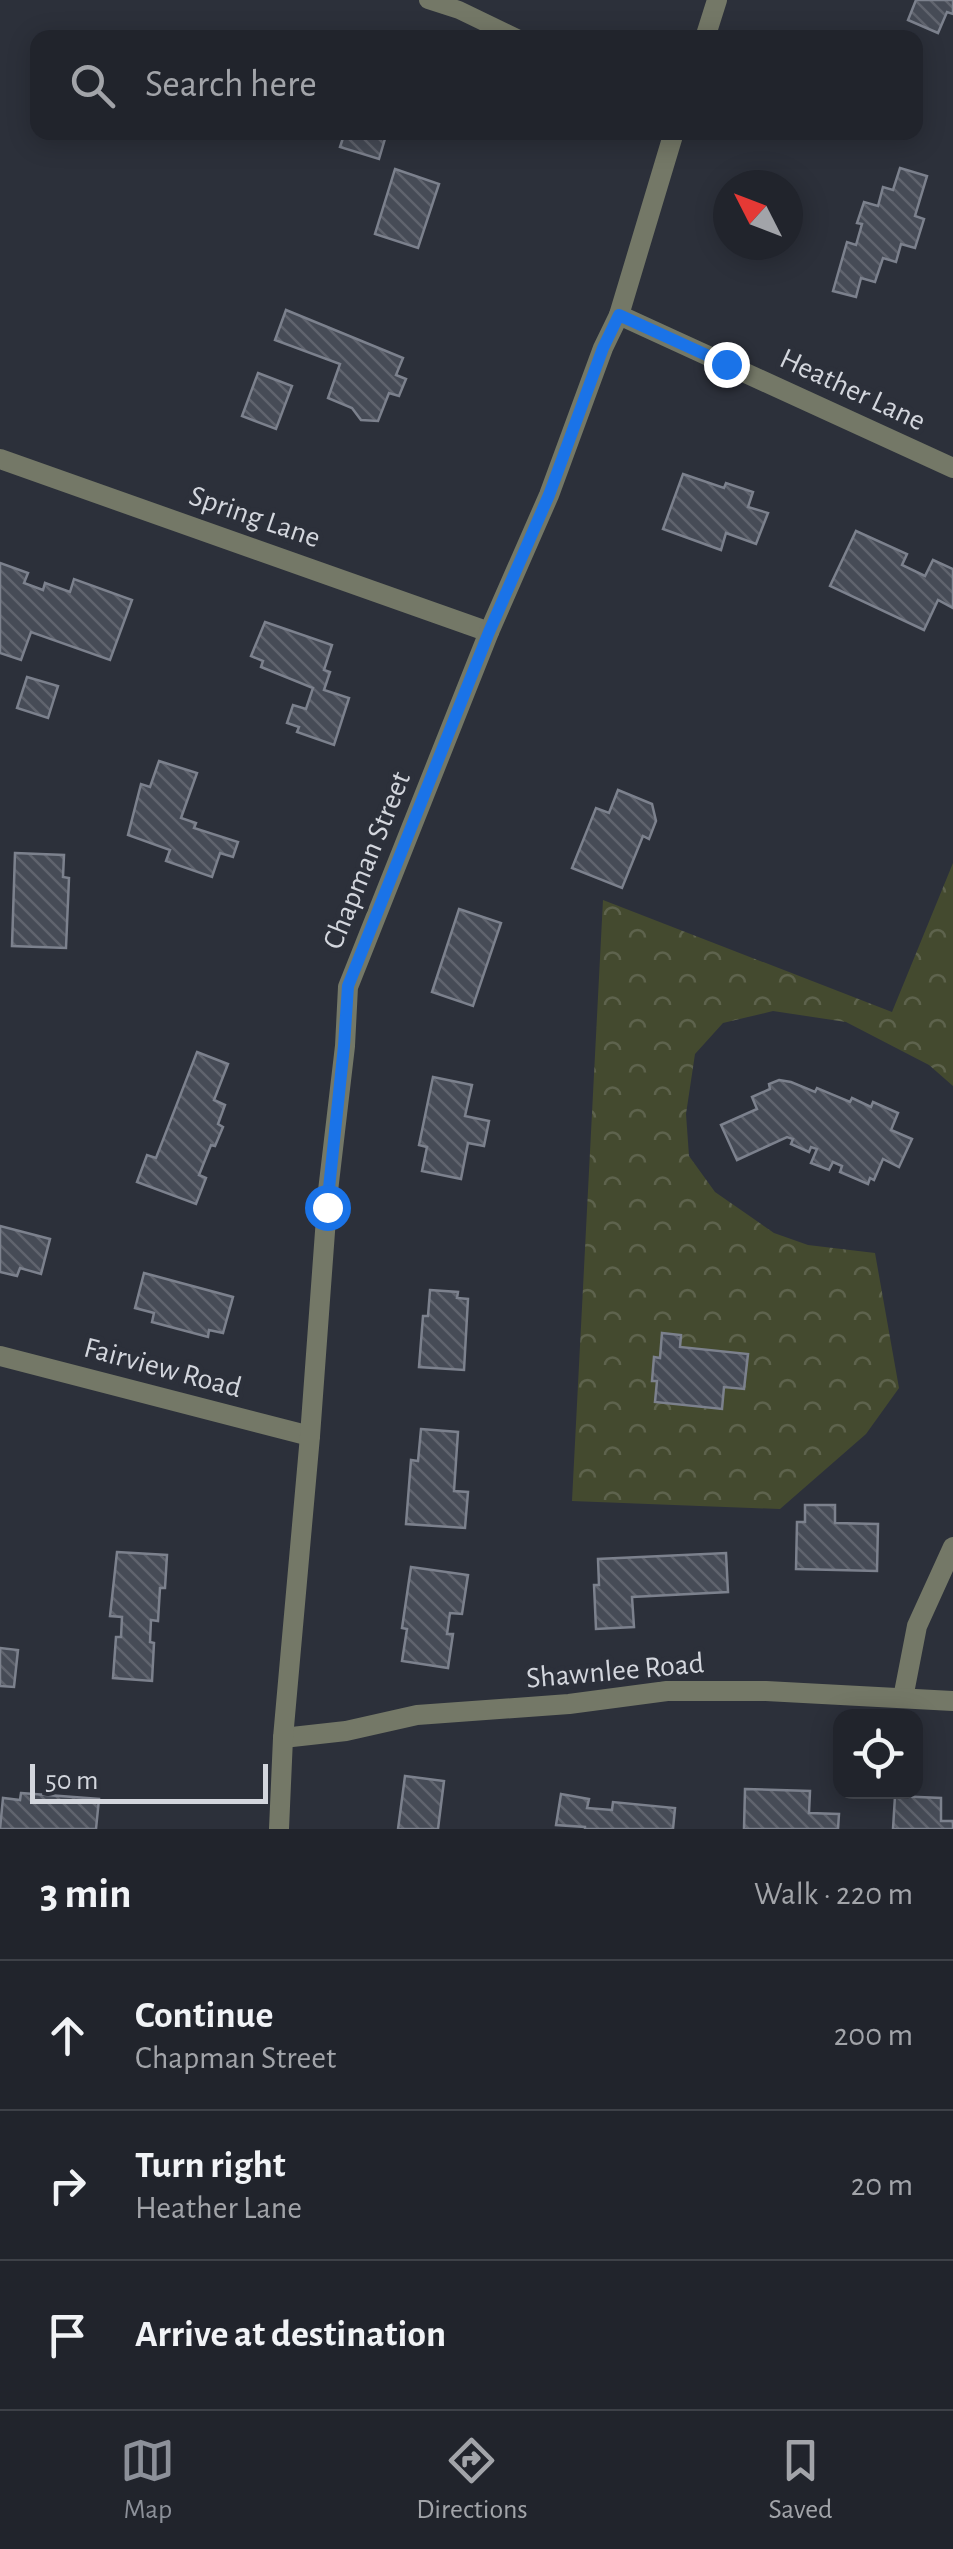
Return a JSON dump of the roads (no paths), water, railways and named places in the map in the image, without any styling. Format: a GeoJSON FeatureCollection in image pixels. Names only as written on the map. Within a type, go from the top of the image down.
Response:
{"type":"FeatureCollection","features":[{"type":"Feature","properties":{"kind":"street"},"geometry":{"type":"LineString","coordinates":[[708,30],[717,0]]}},
{"type":"Feature","properties":{"kind":"street","name":"Chapman Street"},"geometry":{"type":"LineString","coordinates":[[279,1829],[328,1190],[348,986],[619,315],[672,140]]}},
{"type":"Feature","properties":{"kind":"street","name":"Heather Lane"},"geometry":{"type":"LineString","coordinates":[[619,315],[953,468]]}},
{"type":"Feature","properties":{"kind":"street","name":"Spring Lane"},"geometry":{"type":"LineString","coordinates":[[0,459],[489,632]]}},
{"type":"Feature","properties":{"kind":"street","name":"Fairview Road"},"geometry":{"type":"LineString","coordinates":[[0,1356],[310,1436]]}},
{"type":"Feature","properties":{"kind":"street"},"geometry":{"type":"LineString","coordinates":[[903,1698],[917,1626],[953,1546]]}},
{"type":"Feature","properties":{"kind":"street","name":"Shawnlee Road"},"geometry":{"type":"LineString","coordinates":[[284,1738],[346,1731],[417,1716],[570,1704],[666,1691],[766,1691],[953,1701]]}},
{"type":"Feature","properties":{"kind":"lane"},"geometry":{"type":"LineString","coordinates":[[428,0],[500,30]]}}]}
